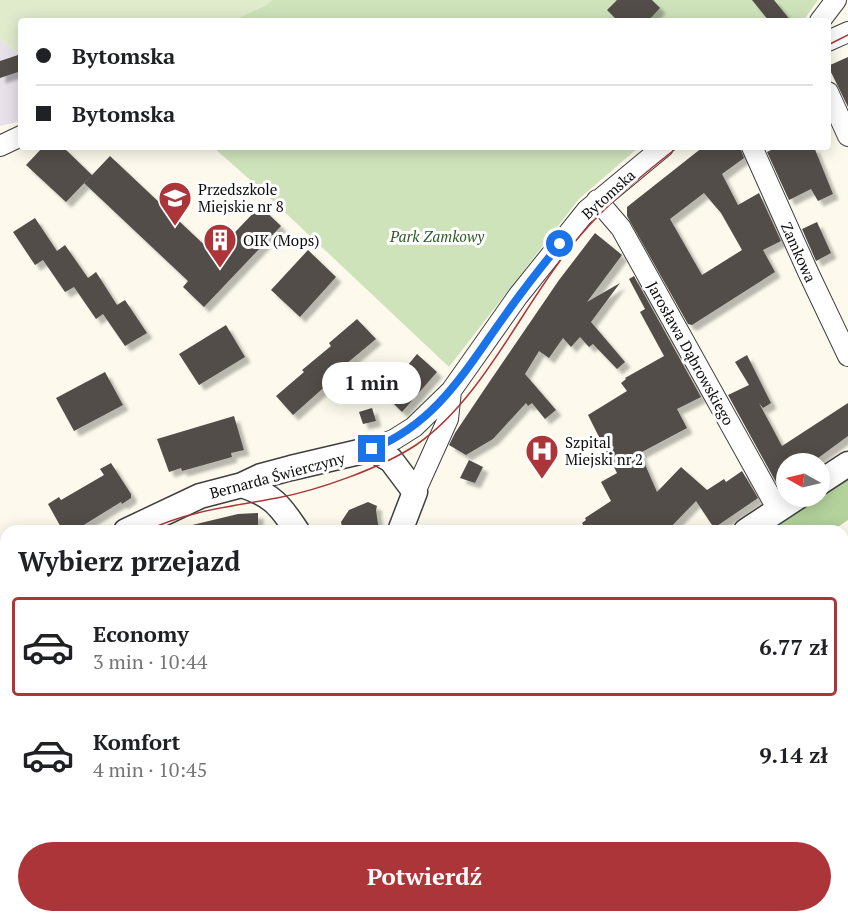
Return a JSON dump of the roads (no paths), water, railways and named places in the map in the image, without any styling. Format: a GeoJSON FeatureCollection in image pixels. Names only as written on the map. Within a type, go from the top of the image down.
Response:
{"type":"FeatureCollection","features":[{"type":"Feature","properties":{"kind":"street"},"geometry":{"type":"LineString","coordinates":[[822,18],[836,0]]}},
{"type":"Feature","properties":{"kind":"street"},"geometry":{"type":"LineString","coordinates":[[831,40],[848,32]]}},
{"type":"Feature","properties":{"kind":"street"},"geometry":{"type":"LineString","coordinates":[[831,98],[848,135]]}},
{"type":"Feature","properties":{"kind":"street"},"geometry":{"type":"LineString","coordinates":[[0,146],[18,137]]}},
{"type":"Feature","properties":{"kind":"street","name":"Bytomska"},"geometry":{"type":"LineString","coordinates":[[372,449],[395,439],[414,427],[451,391],[518,296],[587,210],[659,150]]}},
{"type":"Feature","properties":{"kind":"street","name":"Zamkowa"},"geometry":{"type":"LineString","coordinates":[[753,150],[848,356]]}},
{"type":"Feature","properties":{"kind":"street","name":"Jarosława Dąbrowskiego"},"geometry":{"type":"LineString","coordinates":[[597,200],[621,228],[778,510]]}},
{"type":"Feature","properties":{"kind":"street","name":"Bytomska"},"geometry":{"type":"LineString","coordinates":[[402,525],[448,419],[451,391]]}},
{"type":"Feature","properties":{"kind":"street"},"geometry":{"type":"LineString","coordinates":[[372,449],[391,459],[415,492]]}},
{"type":"Feature","properties":{"kind":"street","name":"Bernarda Świerczyny"},"geometry":{"type":"LineString","coordinates":[[139,525],[200,496],[242,485],[261,476],[372,449]]}},
{"type":"Feature","properties":{"kind":"street"},"geometry":{"type":"LineString","coordinates":[[830,476],[848,464]]}},
{"type":"Feature","properties":{"kind":"street"},"geometry":{"type":"LineString","coordinates":[[279,505],[281,490],[291,468]]}},
{"type":"Feature","properties":{"kind":"street"},"geometry":{"type":"LineString","coordinates":[[242,485],[267,494],[279,505],[293,525]]}},
{"type":"Feature","properties":{"kind":"street"},"geometry":{"type":"LineString","coordinates":[[755,525],[782,507]]}},
{"type":"Feature","properties":{"kind":"tram line"},"geometry":{"type":"LineString","coordinates":[[831,44],[848,35]]}},
{"type":"Feature","properties":{"kind":"tram line"},"geometry":{"type":"LineString","coordinates":[[160,525],[210,510],[277,498],[330,484],[368,470],[416,445],[439,427],[479,381],[566,253],[591,223],[619,196],[674,150]]}},
{"type":"Feature","properties":{"kind":"place","name":"Przedszkole Miejskie nr 8"},"geometry":{"type":"Point","coordinates":[175,227]}},
{"type":"Feature","properties":{"kind":"place","name":"OIK (Mops)"},"geometry":{"type":"Point","coordinates":[220,269]}},
{"type":"Feature","properties":{"kind":"place","name":"Szpital Miejski nr 2"},"geometry":{"type":"Point","coordinates":[542,480]}},
{"type":"Feature","properties":{"kind":"park label","name":"Park Zamkowy"},"geometry":{"type":"Point","coordinates":[437,236]}}]}
